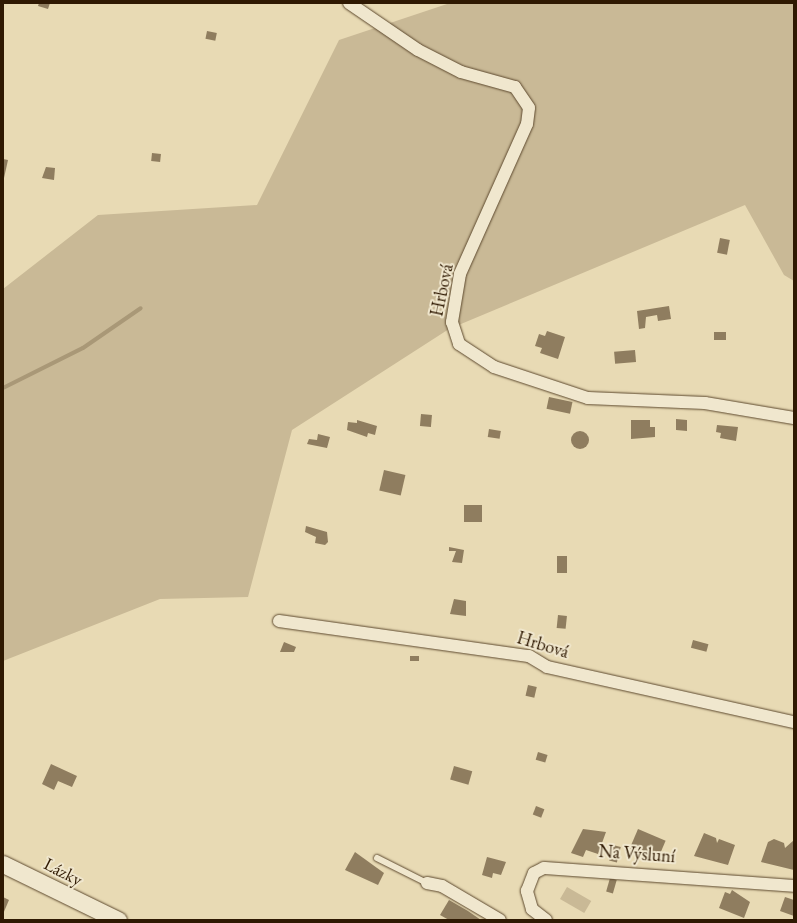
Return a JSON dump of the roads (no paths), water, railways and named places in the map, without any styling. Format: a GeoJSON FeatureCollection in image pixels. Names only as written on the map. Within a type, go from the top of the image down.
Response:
{"type":"FeatureCollection","features":[{"type":"Feature","properties":{"kind":"street","name":"Hrbová"},"geometry":{"type":"LineString","coordinates":[[349,3],[418,50],[461,72],[515,87],[529,108],[527,124],[460,274],[452,322],[459,344],[494,366],[588,398],[705,403],[794,418]]}},
{"type":"Feature","properties":{"kind":"street","name":"Hrbová"},"geometry":{"type":"LineString","coordinates":[[278,621],[529,656],[547,667],[794,722]]}},
{"type":"Feature","properties":{"kind":"street","name":"Lázky"},"geometry":{"type":"LineString","coordinates":[[3,864],[111,918]]}},
{"type":"Feature","properties":{"kind":"street","name":"Na Výsluní"},"geometry":{"type":"LineString","coordinates":[[546,920],[532,909],[527,891],[534,873],[544,868],[794,886]]}},
{"type":"Feature","properties":{"kind":"street"},"geometry":{"type":"LineString","coordinates":[[427,883],[442,886],[500,920]]}},
{"type":"Feature","properties":{"kind":"lane"},"geometry":{"type":"LineString","coordinates":[[377,858],[427,883]]}},
{"type":"Feature","properties":{"kind":"waterway"},"geometry":{"type":"LineString","coordinates":[[3,388],[83,348],[141,308]]}}]}
